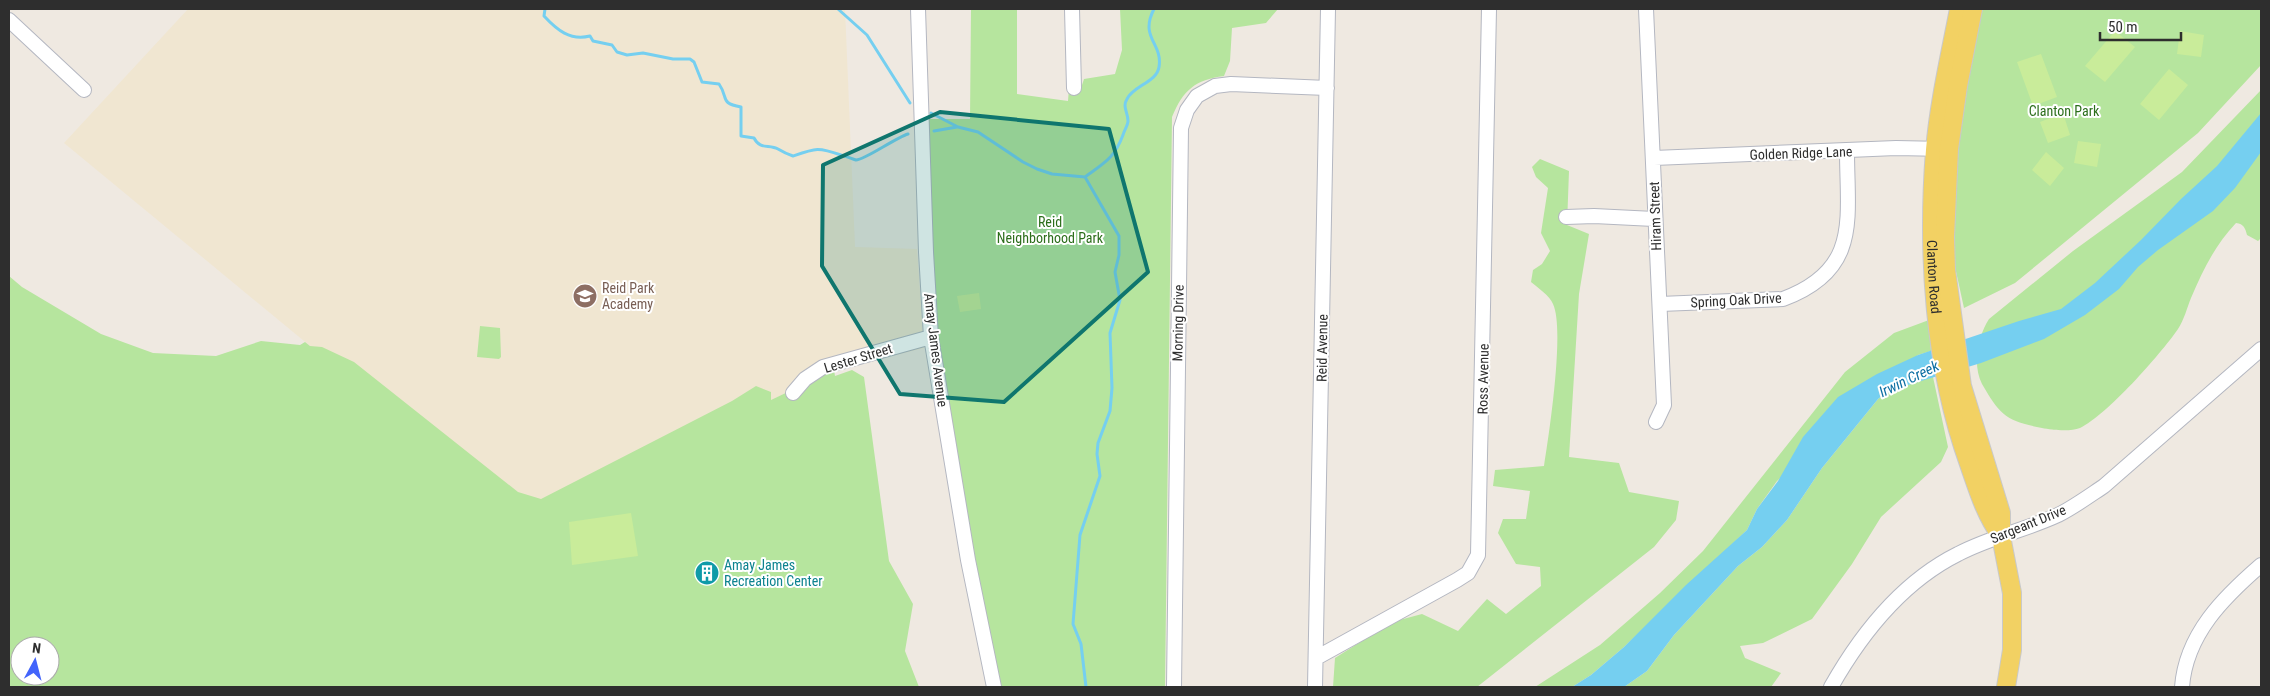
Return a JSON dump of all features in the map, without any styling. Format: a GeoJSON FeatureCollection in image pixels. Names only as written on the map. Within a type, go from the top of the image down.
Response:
{"type":"FeatureCollection","features":[{"type":"Feature","properties":{"kind":"main road","name":"Clanton Road"},"geometry":{"type":"LineString","coordinates":[[1959,9],[1943,93],[1942,149],[1932,252],[1955,388],[2001,513],[2001,536],[2012,593],[2012,650],[2006,687]]}},
{"type":"Feature","properties":{"kind":"main road","name":"Clanton Road"},"geometry":{"type":"LineString","coordinates":[[1942,149],[1958,86],[1973,9]]}},
{"type":"Feature","properties":{"kind":"street","name":"Amay James Avenue"},"geometry":{"type":"LineString","coordinates":[[918,9],[926,252],[931,337],[968,560],[994,687]]}},
{"type":"Feature","properties":{"kind":"street"},"geometry":{"type":"LineString","coordinates":[[1072,9],[1074,88]]}},
{"type":"Feature","properties":{"kind":"street","name":"Reid Avenue"},"geometry":{"type":"LineString","coordinates":[[1315,687],[1328,9]]}},
{"type":"Feature","properties":{"kind":"street","name":"Ross Avenue"},"geometry":{"type":"LineString","coordinates":[[1316,658],[1457,580],[1468,572],[1478,555],[1489,9]]}},
{"type":"Feature","properties":{"kind":"street","name":"Hiram Street"},"geometry":{"type":"LineString","coordinates":[[1646,9],[1654,158],[1654,219],[1664,405],[1656,422]]}},
{"type":"Feature","properties":{"kind":"street"},"geometry":{"type":"LineString","coordinates":[[9,20],[84,90]]}},
{"type":"Feature","properties":{"kind":"street","name":"Morning Drive"},"geometry":{"type":"LineString","coordinates":[[1174,687],[1181,128],[1184,118],[1197,96],[1215,86],[1231,84],[1327,88]]}},
{"type":"Feature","properties":{"kind":"street","name":"Golden Ridge Lane"},"geometry":{"type":"LineString","coordinates":[[1654,158],[1896,148],[1942,149]]}},
{"type":"Feature","properties":{"kind":"street","name":"Spring Oak Drive"},"geometry":{"type":"LineString","coordinates":[[1660,304],[1783,299],[1798,294],[1819,280],[1835,262],[1847,233],[1847,151]]}},
{"type":"Feature","properties":{"kind":"street"},"geometry":{"type":"LineString","coordinates":[[1566,216],[1654,219]]}},
{"type":"Feature","properties":{"kind":"street","name":"Lester Street"},"geometry":{"type":"LineString","coordinates":[[794,393],[805,379],[823,367],[931,337]]}},
{"type":"Feature","properties":{"kind":"street","name":"Sargeant Drive"},"geometry":{"type":"LineString","coordinates":[[1831,687],[1863,635],[1890,605],[1914,583],[1957,554],[2059,514],[2104,486],[2261,349]]}},
{"type":"Feature","properties":{"kind":"street"},"geometry":{"type":"LineString","coordinates":[[2182,687],[2187,663],[2199,633],[2224,598],[2259,572]]}},
{"type":"Feature","properties":{"kind":"highlighted area"},"geometry":{"type":"Polygon","coordinates":[[[940,112],[1109,129],[1148,272],[1004,402],[900,394],[822,266],[823,165],[940,112]]]}},
{"type":"Feature","properties":{"kind":"shaded area","name":"Reid Park Academy"},"geometry":{"type":"Polygon","coordinates":[[[188,9],[845,9],[855,247],[917,249],[924,348],[834,370],[521,520],[64,143],[188,9]]]}},
{"type":"Feature","properties":{"kind":"green space","name":"Reid Neighborhood Park"},"geometry":{"type":"Polygon","coordinates":[[[971,9],[1017,9],[1017,94],[1068,101],[1069,88],[1081,88],[1084,79],[1115,74],[1122,50],[1120,9],[1278,9],[1266,23],[1232,28],[1230,61],[1224,76],[1205,80],[1191,88],[1181,100],[1172,117],[1165,687],[997,687],[938,349],[930,250],[928,119],[970,119],[971,9]]]}},
{"type":"Feature","properties":{"kind":"green space","name":"Clanton Park"},"geometry":{"type":"Polygon","coordinates":[[[1979,9],[2261,9],[2261,65],[2198,133],[2015,283],[1964,308],[1952,253],[1956,140],[1979,9]]]}},
{"type":"Feature","properties":{"kind":"green space"},"geometry":{"type":"Polygon","coordinates":[[[2115,31],[2135,47],[2105,82],[2085,66],[2115,31]]]}},
{"type":"Feature","properties":{"kind":"green space"},"geometry":{"type":"Polygon","coordinates":[[[2180,31],[2204,35],[2201,57],[2177,54],[2180,31]]]}},
{"type":"Feature","properties":{"kind":"green space"},"geometry":{"type":"Polygon","coordinates":[[[2041,54],[2057,97],[2033,106],[2017,62],[2041,54]]]}},
{"type":"Feature","properties":{"kind":"green space"},"geometry":{"type":"Polygon","coordinates":[[[2169,69],[2188,85],[2159,120],[2140,104],[2169,69]]]}},
{"type":"Feature","properties":{"kind":"green space"},"geometry":{"type":"Polygon","coordinates":[[[2261,90],[2261,238],[2258,241],[2247,235],[2244,227],[2236,223],[2210,258],[2178,329],[2159,354],[2118,398],[2091,421],[2080,428],[2056,430],[2020,423],[2005,415],[1999,410],[1982,384],[1977,368],[1979,342],[1989,319],[2073,251],[2182,172],[2261,90]]]}},
{"type":"Feature","properties":{"kind":"green space"},"geometry":{"type":"Polygon","coordinates":[[[2063,113],[2070,135],[2048,143],[2040,122],[2063,113]]]}},
{"type":"Feature","properties":{"kind":"green space"},"geometry":{"type":"Polygon","coordinates":[[[2078,141],[2101,144],[2097,167],[2074,163],[2078,141]]]}},
{"type":"Feature","properties":{"kind":"green space"},"geometry":{"type":"Polygon","coordinates":[[[2046,152],[2064,168],[2050,186],[2032,170],[2046,152]]]}},
{"type":"Feature","properties":{"kind":"green space"},"geometry":{"type":"Polygon","coordinates":[[[1540,159],[1569,171],[1567,225],[1589,234],[1579,294],[1569,457],[1619,463],[1629,492],[1679,501],[1676,520],[1654,547],[1477,687],[1333,687],[1335,658],[1392,622],[1422,614],[1458,631],[1487,599],[1506,614],[1541,586],[1540,567],[1516,564],[1498,533],[1503,519],[1526,519],[1530,491],[1493,486],[1495,470],[1544,466],[1555,383],[1557,336],[1553,304],[1544,292],[1531,282],[1533,270],[1542,264],[1550,251],[1541,233],[1548,188],[1536,177],[1532,167],[1540,159]]]}},
{"type":"Feature","properties":{"kind":"green space"},"geometry":{"type":"Polygon","coordinates":[[[9,276],[22,287],[101,334],[153,353],[216,356],[261,341],[300,345],[305,342],[310,346],[322,347],[354,362],[518,492],[541,499],[732,401],[756,386],[771,392],[771,400],[834,370],[835,376],[852,370],[864,377],[889,561],[913,604],[905,651],[919,687],[9,687],[9,276]]]}},
{"type":"Feature","properties":{"kind":"green space"},"geometry":{"type":"Polygon","coordinates":[[[979,293],[981,309],[960,312],[957,296],[979,293]]]}},
{"type":"Feature","properties":{"kind":"green space"},"geometry":{"type":"Polygon","coordinates":[[[1929,320],[1931,351],[1918,355],[1777,481],[1757,509],[1747,530],[1624,647],[1591,675],[1572,687],[1535,687],[1600,645],[1660,593],[1703,551],[1845,372],[1894,333],[1929,320]]]}},
{"type":"Feature","properties":{"kind":"green space"},"geometry":{"type":"Polygon","coordinates":[[[480,326],[500,328],[501,357],[499,359],[477,357],[480,326]]]}},
{"type":"Feature","properties":{"kind":"green space"},"geometry":{"type":"Polygon","coordinates":[[[1933,377],[1948,447],[1941,462],[1881,517],[1852,564],[1812,619],[1763,643],[1740,646],[1745,658],[1781,673],[1771,687],[1624,687],[1647,671],[1674,635],[1738,566],[1762,547],[1787,520],[1822,468],[1878,399],[1888,391],[1933,377]]]}},
{"type":"Feature","properties":{"kind":"green space"},"geometry":{"type":"Polygon","coordinates":[[[631,513],[638,556],[572,565],[569,522],[631,513]]]}},
{"type":"Feature","properties":{"kind":"water","name":"Irwin Creek"},"geometry":{"type":"Polygon","coordinates":[[[2261,113],[2261,152],[2235,188],[2213,211],[2158,250],[2138,267],[2119,289],[2085,315],[2044,339],[1981,363],[1888,391],[1878,399],[1822,468],[1787,520],[1762,547],[1738,566],[1674,635],[1647,671],[1624,687],[1572,687],[1591,675],[1624,647],[1686,585],[1747,530],[1757,509],[1778,481],[1803,437],[1838,397],[1877,374],[1918,355],[2061,309],[2095,283],[2217,166],[2261,113]]]}},
{"type":"Feature","properties":{"kind":"waterway"},"geometry":{"type":"LineString","coordinates":[[545,9],[544,16],[554,26],[570,36],[590,36],[593,41],[612,45],[617,52],[627,55],[643,53],[673,59],[690,59],[694,62],[702,82],[719,84],[727,102],[741,107],[741,136],[754,138],[759,144],[775,148],[793,156],[812,150],[822,150],[856,160],[908,134]]}},
{"type":"Feature","properties":{"kind":"waterway"},"geometry":{"type":"LineString","coordinates":[[838,9],[867,35],[910,103]]}},
{"type":"Feature","properties":{"kind":"waterway"},"geometry":{"type":"LineString","coordinates":[[931,113],[958,127],[978,132],[1023,162],[1037,169],[1052,174],[1085,177],[1108,160],[1116,150],[1128,123],[1125,107],[1127,99],[1157,72],[1159,67],[1158,52],[1149,27],[1154,9]]}},
{"type":"Feature","properties":{"kind":"waterway"},"geometry":{"type":"LineString","coordinates":[[934,131],[957,127]]}},
{"type":"Feature","properties":{"kind":"waterway"},"geometry":{"type":"LineString","coordinates":[[1085,177],[1119,236],[1119,255],[1115,272],[1120,300],[1110,333],[1112,388],[1110,411],[1098,443],[1097,454],[1100,476],[1080,535],[1073,624],[1081,644],[1086,687]]}},
{"type":"Feature","properties":{"kind":"place","name":"Reid Park Academy"},"geometry":{"type":"Point","coordinates":[585,296]}},
{"type":"Feature","properties":{"kind":"place","name":"Amay James Recreation Center"},"geometry":{"type":"Point","coordinates":[707,573]}}]}
